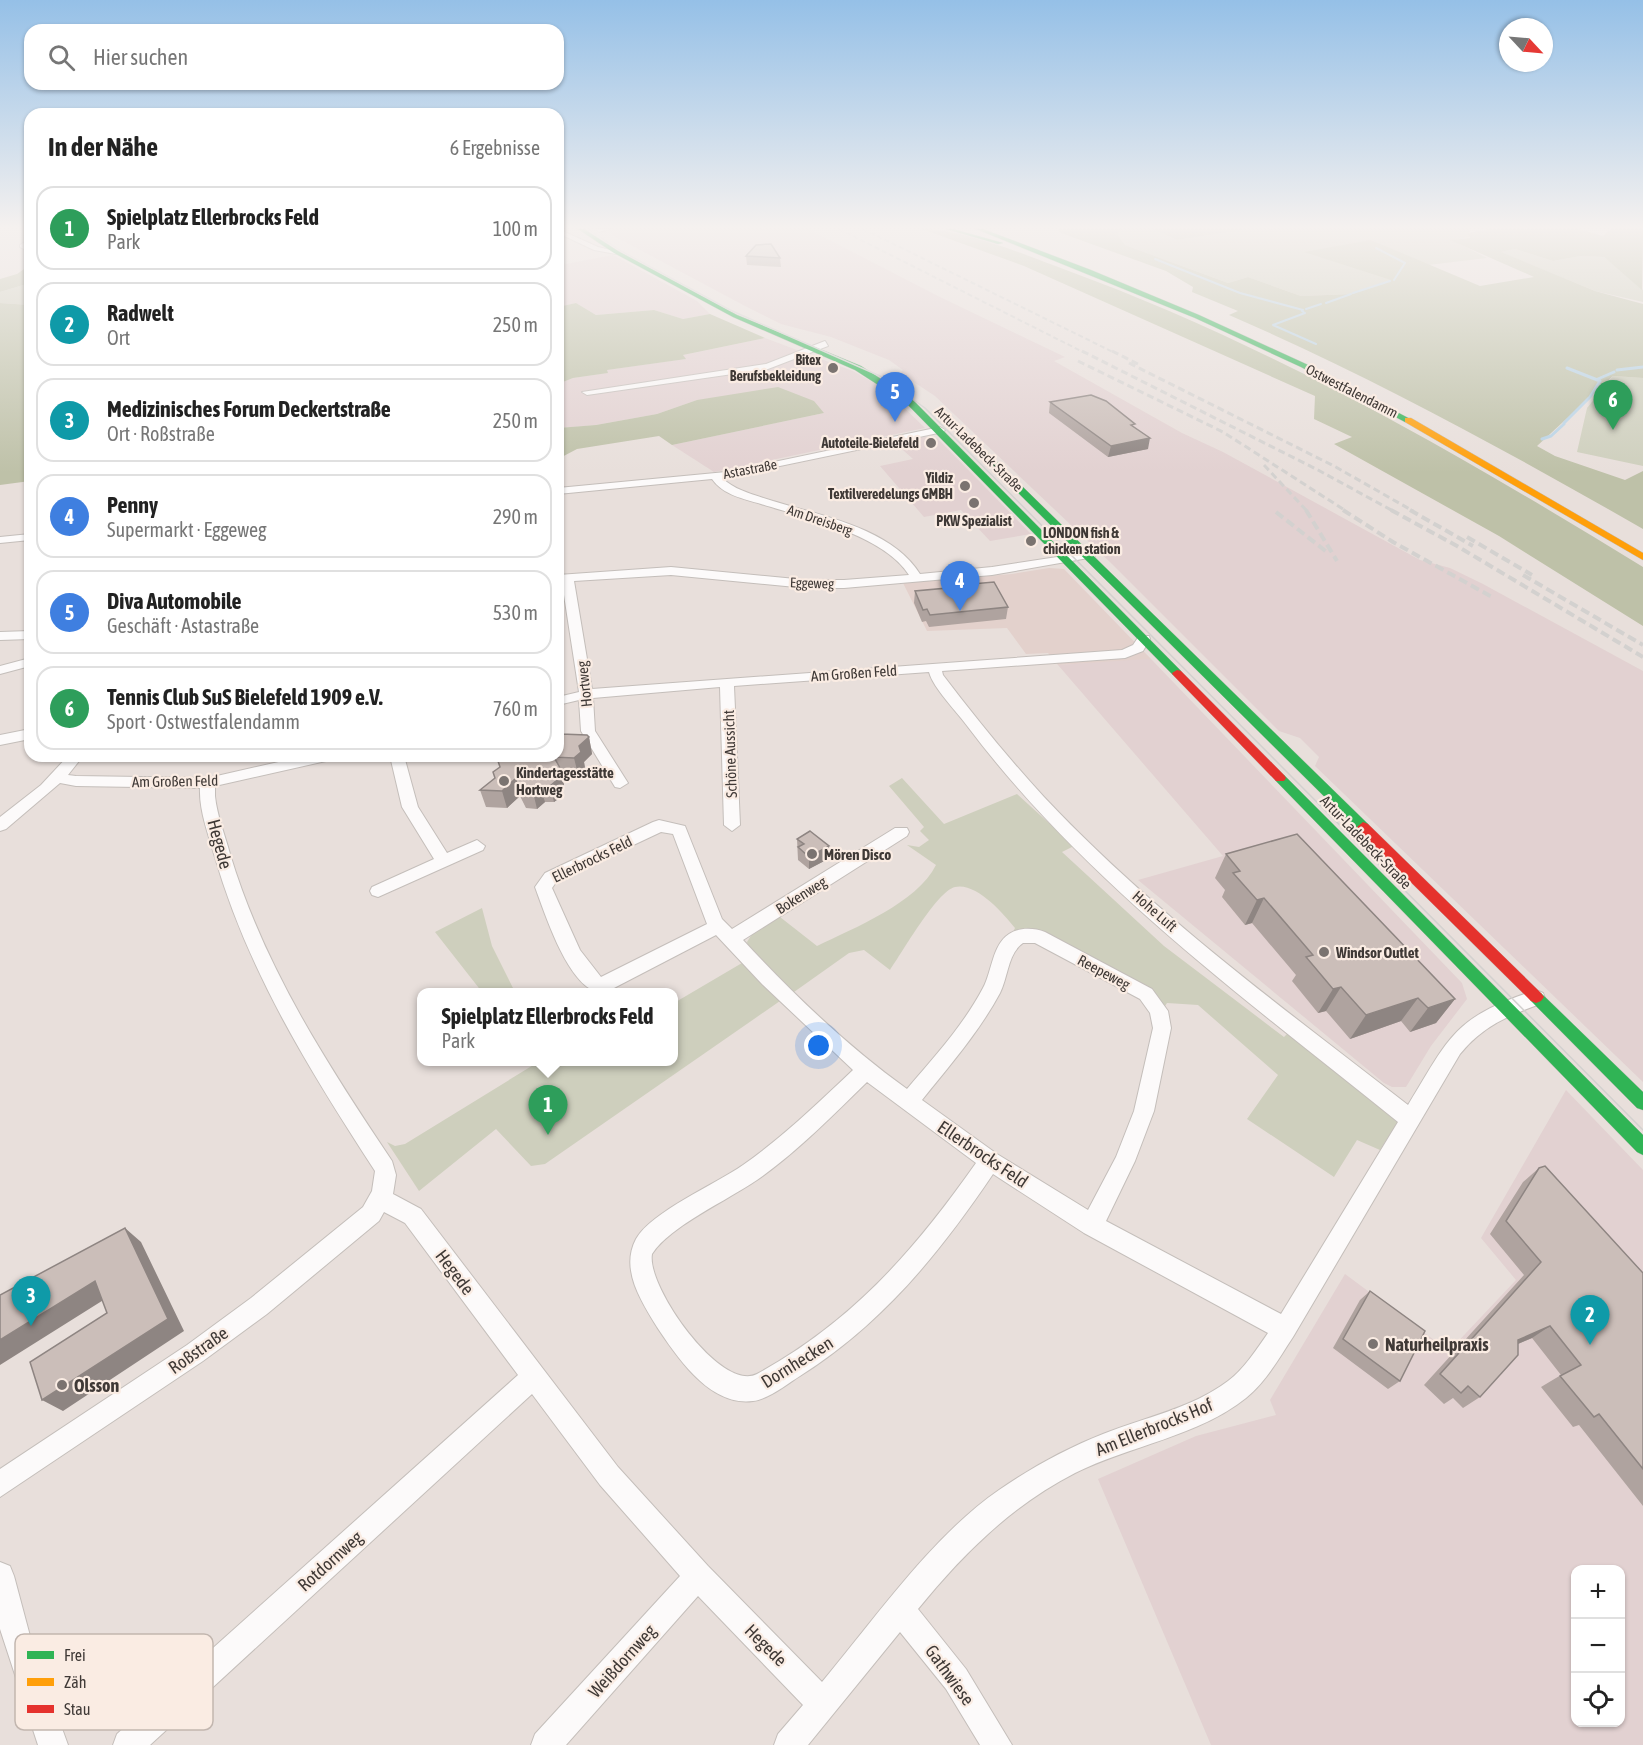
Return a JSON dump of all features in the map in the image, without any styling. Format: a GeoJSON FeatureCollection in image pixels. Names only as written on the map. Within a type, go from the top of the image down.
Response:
{"type":"FeatureCollection","features":[{"type":"Feature","properties":{"kind":"main road","name":"Artur-Ladebeck-Straße"},"geometry":{"type":"LineString","coordinates":[[725,310],[747,322],[852,366],[889,386],[918,408],[1643,1147]]}},
{"type":"Feature","properties":{"kind":"main road","name":"Artur-Ladebeck-Straße"},"geometry":{"type":"LineString","coordinates":[[743,310],[875,364],[926,399]]}},
{"type":"Feature","properties":{"kind":"main road"},"geometry":{"type":"LineString","coordinates":[[1180,310],[1276,352]]}},
{"type":"Feature","properties":{"kind":"main road","name":"Ostwestfalendamm"},"geometry":{"type":"LineString","coordinates":[[1184,310],[1276,352],[1504,474],[1643,557]]}},
{"type":"Feature","properties":{"kind":"main road","name":"Ostwestfalendamm"},"geometry":{"type":"LineString","coordinates":[[1205,310],[1354,380],[1527,473],[1643,542]]}},
{"type":"Feature","properties":{"kind":"main road","name":"Artur-Ladebeck-Straße"},"geometry":{"type":"LineString","coordinates":[[975,444],[1643,1103]]}},
{"type":"Feature","properties":{"kind":"street"},"geometry":{"type":"LineString","coordinates":[[587,392],[764,366],[825,344]]}},
{"type":"Feature","properties":{"kind":"street","name":"Astastraße"},"geometry":{"type":"LineString","coordinates":[[564,490],[715,476],[940,430]]}},
{"type":"Feature","properties":{"kind":"street","name":"Am Dreisberg"},"geometry":{"type":"LineString","coordinates":[[715,476],[724,486],[751,497],[877,540],[912,568],[917,578]]}},
{"type":"Feature","properties":{"kind":"street"},"geometry":{"type":"LineString","coordinates":[[0,540],[24,538]]}},
{"type":"Feature","properties":{"kind":"street"},"geometry":{"type":"LineString","coordinates":[[1066,559],[1090,555]]}},
{"type":"Feature","properties":{"kind":"street","name":"Eggeweg"},"geometry":{"type":"LineString","coordinates":[[564,578],[662,571],[818,584],[992,571],[1066,559]]}},
{"type":"Feature","properties":{"kind":"street","name":"Hortweg"},"geometry":{"type":"LineString","coordinates":[[564,583],[586,694],[588,731],[620,783]]}},
{"type":"Feature","properties":{"kind":"street"},"geometry":{"type":"LineString","coordinates":[[0,636],[24,635]]}},
{"type":"Feature","properties":{"kind":"street","name":"Am Großen Feld"},"geometry":{"type":"LineString","coordinates":[[564,699],[586,694],[726,682],[1119,654],[1134,651],[1144,639]]}},
{"type":"Feature","properties":{"kind":"street"},"geometry":{"type":"LineString","coordinates":[[1,668],[24,663]]}},
{"type":"Feature","properties":{"kind":"street","name":"Hohe Luft"},"geometry":{"type":"LineString","coordinates":[[935,667],[936,675],[955,702],[998,756],[1097,860],[1248,989],[1411,1120]]}},
{"type":"Feature","properties":{"kind":"street","name":"Schöne Aussicht"},"geometry":{"type":"LineString","coordinates":[[726,682],[732,825]]}},
{"type":"Feature","properties":{"kind":"street"},"geometry":{"type":"LineString","coordinates":[[0,740],[24,735]]}},
{"type":"Feature","properties":{"kind":"street"},"geometry":{"type":"LineString","coordinates":[[3,819],[58,778],[71,762]]}},
{"type":"Feature","properties":{"kind":"street","name":"Am Großen Feld"},"geometry":{"type":"LineString","coordinates":[[58,778],[76,781],[208,783],[300,762]]}},
{"type":"Feature","properties":{"kind":"street"},"geometry":{"type":"LineString","coordinates":[[399,762],[410,807],[444,861]]}},
{"type":"Feature","properties":{"kind":"street","name":"Hegede"},"geometry":{"type":"LineString","coordinates":[[208,783],[207,797],[224,866],[254,946],[287,1016],[385,1168],[387,1182],[381,1198],[413,1216],[609,1476],[698,1576],[806,1685],[820,1704]]}},
{"type":"Feature","properties":{"kind":"street","name":"Ellerbrocks Feld"},"geometry":{"type":"LineString","coordinates":[[725,933],[598,986],[590,981],[554,919],[543,888],[551,877],[659,826],[679,830],[688,858],[725,933],[768,979],[866,1070],[990,1161],[1092,1225],[1285,1329]]}},
{"type":"Feature","properties":{"kind":"street","name":"Bokenweg"},"geometry":{"type":"LineString","coordinates":[[725,933],[902,832]]}},
{"type":"Feature","properties":{"kind":"street"},"geometry":{"type":"LineString","coordinates":[[378,891],[477,846]]}},
{"type":"Feature","properties":{"kind":"street","name":"Reepeweg"},"geometry":{"type":"LineString","coordinates":[[908,1102],[968,1029],[993,987],[1010,944],[1020,937],[1027,934],[1039,937],[1146,994],[1159,1011],[1162,1028],[1154,1072],[1144,1111],[1125,1161],[1092,1225]]}},
{"type":"Feature","properties":{"kind":"street","name":"Am Ellerbrocks Hof"},"geometry":{"type":"LineString","coordinates":[[789,1745],[820,1704],[944,1556],[1007,1500],[1064,1466],[1104,1446],[1207,1409],[1238,1389],[1261,1364],[1285,1329],[1466,1032],[1482,1018],[1506,1007],[1536,998]]}},
{"type":"Feature","properties":{"kind":"street","name":"Dornhecken"},"geometry":{"type":"LineString","coordinates":[[866,1070],[816,1118],[750,1172],[657,1231],[642,1252],[640,1262],[645,1279],[667,1322],[690,1354],[714,1377],[739,1388],[753,1389],[832,1342],[885,1297],[940,1235],[990,1161]]}},
{"type":"Feature","properties":{"kind":"street","name":"Roßstraße"},"geometry":{"type":"LineString","coordinates":[[0,1484],[195,1353],[259,1306],[370,1215],[381,1198]]}},
{"type":"Feature","properties":{"kind":"street","name":"Rotdornweg"},"geometry":{"type":"LineString","coordinates":[[213,1668],[533,1377]]}},
{"type":"Feature","properties":{"kind":"street"},"geometry":{"type":"LineString","coordinates":[[0,1576],[15,1634]]}},
{"type":"Feature","properties":{"kind":"street","name":"Weißdornweg"},"geometry":{"type":"LineString","coordinates":[[546,1745],[698,1576]]}},
{"type":"Feature","properties":{"kind":"street","name":"Gathwiese"},"geometry":{"type":"LineString","coordinates":[[899,1608],[956,1679],[997,1745]]}},
{"type":"Feature","properties":{"kind":"street"},"geometry":{"type":"LineString","coordinates":[[48,1730],[53,1745]]}},
{"type":"Feature","properties":{"kind":"street","name":"Rotdornweg"},"geometry":{"type":"LineString","coordinates":[[128,1745],[145,1730]]}},
{"type":"Feature","properties":{"kind":"shaded area"},"geometry":{"type":"Polygon","coordinates":[[[588,310],[649,310],[596,315],[588,310]]]}},
{"type":"Feature","properties":{"kind":"shaded area"},"geometry":{"type":"Polygon","coordinates":[[[655,310],[706,310],[710,314],[683,319],[655,310]]]}},
{"type":"Feature","properties":{"kind":"shaded area"},"geometry":{"type":"Polygon","coordinates":[[[754,310],[968,310],[1065,357],[1054,361],[1182,433],[1223,452],[1420,560],[1450,568],[1483,584],[1643,671],[1643,1082],[1315,766],[1319,757],[1300,738],[1279,731],[1112,564],[935,396],[900,373],[903,370],[889,360],[831,337],[781,324],[754,310]]]}},
{"type":"Feature","properties":{"kind":"shaded area"},"geometry":{"type":"Polygon","coordinates":[[[765,338],[853,371],[885,389],[925,428],[714,472],[672,445],[824,413],[697,400],[657,414],[596,425],[564,428],[564,382],[607,373],[606,370],[685,359],[683,355],[765,338]]]}},
{"type":"Feature","properties":{"kind":"shaded area"},"geometry":{"type":"Polygon","coordinates":[[[924,437],[937,438],[1031,534],[990,541],[961,510],[924,517],[880,466],[913,459],[895,443],[924,437]]]}},
{"type":"Feature","properties":{"kind":"shaded area"},"geometry":{"type":"Polygon","coordinates":[[[1049,568],[1064,569],[1152,660],[1058,665],[1048,653],[1026,654],[1007,628],[927,631],[903,583],[1012,574],[1049,568]]]}},
{"type":"Feature","properties":{"kind":"shaded area"},"geometry":{"type":"Polygon","coordinates":[[[1152,660],[1462,983],[1467,999],[1431,1046],[1406,1087],[1392,1087],[1384,1083],[1138,880],[1223,856],[1058,665],[1152,660]]]}},
{"type":"Feature","properties":{"kind":"shaded area"},"geometry":{"type":"Polygon","coordinates":[[[1566,1090],[1643,1170],[1643,1745],[1211,1745],[1098,1479],[1196,1436],[1276,1415],[1270,1400],[1345,1274],[1449,1351],[1516,1280],[1481,1238],[1566,1090]]]}},
{"type":"Feature","properties":{"kind":"green space"},"geometry":{"type":"Polygon","coordinates":[[[0,310],[24,310],[24,482],[0,485],[0,310]]]}},
{"type":"Feature","properties":{"kind":"green space"},"geometry":{"type":"Polygon","coordinates":[[[564,310],[588,310],[596,315],[655,310],[683,319],[710,314],[765,338],[683,355],[686,359],[607,370],[608,373],[573,378],[564,382],[564,310]]]}},
{"type":"Feature","properties":{"kind":"green space"},"geometry":{"type":"Polygon","coordinates":[[[1123,310],[1166,310],[1290,367],[1433,443],[1643,567],[1643,626],[1499,536],[1334,444],[1352,437],[1314,419],[1315,396],[1123,310]]]}},
{"type":"Feature","properties":{"kind":"green space"},"geometry":{"type":"Polygon","coordinates":[[[1643,310],[1643,378],[1613,376],[1537,446],[1555,456],[1625,480],[1643,471],[1643,529],[1439,416],[1229,315],[1238,311],[1643,310]]]}},
{"type":"Feature","properties":{"kind":"green space"},"geometry":{"type":"Polygon","coordinates":[[[1613,376],[1643,378],[1643,466],[1577,452],[1587,408],[1613,376]]]}},
{"type":"Feature","properties":{"kind":"green space"},"geometry":{"type":"Polygon","coordinates":[[[778,387],[814,401],[824,413],[672,445],[659,436],[577,449],[564,456],[564,428],[596,425],[657,414],[697,400],[778,387]]]}},
{"type":"Feature","properties":{"kind":"green space"},"geometry":{"type":"Polygon","coordinates":[[[902,778],[944,824],[1017,794],[1074,846],[1062,852],[1164,946],[1284,1037],[1292,1029],[1399,1120],[1380,1150],[1357,1140],[1334,1177],[1247,1119],[1278,1075],[1198,1005],[1167,1003],[1163,1009],[1082,957],[1012,934],[1015,928],[996,907],[972,889],[955,887],[939,899],[890,970],[864,950],[849,953],[794,992],[788,991],[748,946],[747,942],[752,934],[780,917],[817,946],[900,903],[927,879],[936,865],[907,845],[919,847],[929,840],[920,831],[924,827],[889,786],[902,778]]]}},
{"type":"Feature","properties":{"kind":"green space"},"geometry":{"type":"Polygon","coordinates":[[[482,908],[492,946],[513,988],[479,988],[435,932],[482,908]]]}},
{"type":"Feature","properties":{"kind":"green space"},"geometry":{"type":"Polygon","coordinates":[[[742,963],[780,996],[780,1001],[545,1164],[531,1166],[496,1129],[419,1191],[387,1142],[395,1146],[405,1144],[532,1066],[678,1066],[678,1001],[742,963]]]}},
{"type":"Feature","properties":{"kind":"building"},"geometry":{"type":"Polygon","coordinates":[[[1091,395],[1106,401],[1135,424],[1131,425],[1150,438],[1111,446],[1050,402],[1091,395]]]}},
{"type":"Feature","properties":{"kind":"building"},"geometry":{"type":"Polygon","coordinates":[[[962,581],[972,584],[994,582],[1008,607],[930,615],[927,609],[923,610],[915,591],[947,588],[944,583],[962,581]]]}},
{"type":"Feature","properties":{"kind":"building"},"geometry":{"type":"Polygon","coordinates":[[[564,734],[587,735],[589,737],[579,746],[581,752],[574,758],[564,758],[564,734]]]}},
{"type":"Feature","properties":{"kind":"building"},"geometry":{"type":"Polygon","coordinates":[[[498,762],[557,762],[560,768],[554,774],[557,780],[550,786],[540,786],[533,792],[522,792],[515,779],[502,791],[480,790],[495,778],[493,772],[500,767],[498,762]]]}},
{"type":"Feature","properties":{"kind":"building"},"geometry":{"type":"Polygon","coordinates":[[[810,831],[829,846],[809,857],[798,847],[804,844],[797,839],[810,831]]]}},
{"type":"Feature","properties":{"kind":"building"},"geometry":{"type":"Polygon","coordinates":[[[1297,834],[1455,999],[1428,1008],[1418,998],[1366,1015],[1341,987],[1333,989],[1306,957],[1313,955],[1264,898],[1257,900],[1233,873],[1240,871],[1226,854],[1297,834]]]}},
{"type":"Feature","properties":{"kind":"building"},"geometry":{"type":"Polygon","coordinates":[[[1545,1166],[1643,1273],[1643,1469],[1599,1414],[1594,1417],[1560,1376],[1581,1365],[1550,1326],[1518,1340],[1518,1355],[1480,1397],[1468,1386],[1461,1393],[1440,1374],[1541,1262],[1506,1221],[1539,1168],[1545,1166]]]}},
{"type":"Feature","properties":{"kind":"building"},"geometry":{"type":"Polygon","coordinates":[[[125,1228],[168,1319],[42,1400],[30,1362],[107,1313],[95,1281],[0,1340],[0,1295],[125,1228]]]}},
{"type":"Feature","properties":{"kind":"building","name":"Naturheilpraxis"},"geometry":{"type":"Polygon","coordinates":[[[1370,1291],[1425,1331],[1400,1381],[1343,1339],[1370,1291]]]}},
{"type":"Feature","properties":{"kind":"waterway"},"geometry":{"type":"LineString","coordinates":[[1302,311],[1305,313],[1273,325],[1316,344]]}},
{"type":"Feature","properties":{"kind":"waterway"},"geometry":{"type":"LineString","coordinates":[[1617,370],[1643,367]]}},
{"type":"Feature","properties":{"kind":"waterway"},"geometry":{"type":"LineString","coordinates":[[1564,423],[1590,397],[1600,381],[1567,368]]}},
{"type":"Feature","properties":{"kind":"waterway"},"geometry":{"type":"LineString","coordinates":[[1598,379],[1614,372]]}},
{"type":"Feature","properties":{"kind":"waterway"},"geometry":{"type":"LineString","coordinates":[[1542,439],[1551,436],[1564,424]]}},
{"type":"Feature","properties":{"kind":"tram line"},"geometry":{"type":"LineString","coordinates":[[731,310],[880,376],[925,408],[1643,1130]]}},
{"type":"Feature","properties":{"kind":"railway"},"geometry":{"type":"LineString","coordinates":[[1001,310],[1085,353]]}},
{"type":"Feature","properties":{"kind":"railway"},"geometry":{"type":"LineString","coordinates":[[1028,310],[1115,353]]}},
{"type":"Feature","properties":{"kind":"railway"},"geometry":{"type":"LineString","coordinates":[[1082,351],[1318,470],[1393,511]]}},
{"type":"Feature","properties":{"kind":"railway"},"geometry":{"type":"LineString","coordinates":[[1112,351],[1138,364]]}},
{"type":"Feature","properties":{"kind":"railway"},"geometry":{"type":"LineString","coordinates":[[1078,361],[1223,432],[1346,511]]}},
{"type":"Feature","properties":{"kind":"railway"},"geometry":{"type":"LineString","coordinates":[[1129,363],[1334,466],[1413,511]]}},
{"type":"Feature","properties":{"kind":"railway"},"geometry":{"type":"LineString","coordinates":[[1264,465],[1307,511]]}},
{"type":"Feature","properties":{"kind":"railway"},"geometry":{"type":"LineString","coordinates":[[1306,510],[1337,561]]}},
{"type":"Feature","properties":{"kind":"railway"},"geometry":{"type":"LineString","coordinates":[[1343,510],[1393,542],[1492,597]]}},
{"type":"Feature","properties":{"kind":"railway"},"geometry":{"type":"LineString","coordinates":[[1391,510],[1457,546],[1643,657]]}},
{"type":"Feature","properties":{"kind":"railway"},"geometry":{"type":"LineString","coordinates":[[1410,510],[1473,546]]}},
{"type":"Feature","properties":{"kind":"railway"},"geometry":{"type":"LineString","coordinates":[[1276,512],[1328,553]]}},
{"type":"Feature","properties":{"kind":"railway"},"geometry":{"type":"LineString","coordinates":[[1467,537],[1532,575]]}},
{"type":"Feature","properties":{"kind":"railway"},"geometry":{"type":"LineString","coordinates":[[1523,575],[1643,645]]}},
{"type":"Feature","properties":{"kind":"traffic: fast"},"geometry":{"type":"LineString","coordinates":[[725,310],[858,368],[909,401],[1177,673]]}},
{"type":"Feature","properties":{"kind":"traffic: fast"},"geometry":{"type":"LineString","coordinates":[[1184,310],[1250,340],[1408,420]]}},
{"type":"Feature","properties":{"kind":"traffic: fast"},"geometry":{"type":"LineString","coordinates":[[982,452],[1363,827]]}},
{"type":"Feature","properties":{"kind":"traffic: fast"},"geometry":{"type":"LineString","coordinates":[[1280,778],[1643,1147]]}},
{"type":"Feature","properties":{"kind":"traffic: fast"},"geometry":{"type":"LineString","coordinates":[[1536,997],[1643,1103]]}},
{"type":"Feature","properties":{"kind":"traffic: slow"},"geometry":{"type":"LineString","coordinates":[[1408,420],[1643,557]]}},
{"type":"Feature","properties":{"kind":"traffic: jam"},"geometry":{"type":"LineString","coordinates":[[1177,673],[1280,778]]}},
{"type":"Feature","properties":{"kind":"traffic: jam"},"geometry":{"type":"LineString","coordinates":[[1363,827],[1536,997]]}},
{"type":"Feature","properties":{"kind":"place","name":"Bitex Berufsbekleidung"},"geometry":{"type":"Point","coordinates":[833,368]}},
{"type":"Feature","properties":{"kind":"place","name":"Diva Automobile"},"geometry":{"type":"Point","coordinates":[895,422]}},
{"type":"Feature","properties":{"kind":"place","name":"Tennis Club SuS Bielefeld 1909 e.V."},"geometry":{"type":"Point","coordinates":[1613,430]}},
{"type":"Feature","properties":{"kind":"place","name":"Autoteile-Bielefeld"},"geometry":{"type":"Point","coordinates":[931,443]}},
{"type":"Feature","properties":{"kind":"place","name":"Yildiz Textilveredelungs GMBH"},"geometry":{"type":"Point","coordinates":[965,486]}},
{"type":"Feature","properties":{"kind":"place","name":"PKW Spezialist"},"geometry":{"type":"Point","coordinates":[974,503]}},
{"type":"Feature","properties":{"kind":"place","name":"LONDON fish & chicken station"},"geometry":{"type":"Point","coordinates":[1031,541]}},
{"type":"Feature","properties":{"kind":"place","name":"Penny"},"geometry":{"type":"Point","coordinates":[960,611]}},
{"type":"Feature","properties":{"kind":"place","name":"Kindertagesstätte Hortweg"},"geometry":{"type":"Point","coordinates":[504,781]}},
{"type":"Feature","properties":{"kind":"place","name":"Mören Disco"},"geometry":{"type":"Point","coordinates":[812,854]}},
{"type":"Feature","properties":{"kind":"place","name":"Windsor Outlet"},"geometry":{"type":"Point","coordinates":[1324,952]}},
{"type":"Feature","properties":{"kind":"place","name":"Spielplatz Ellerbrocks Feld"},"geometry":{"type":"Point","coordinates":[548,1135]}},
{"type":"Feature","properties":{"kind":"place","name":"Medizinisches Forum Deckertstraße"},"geometry":{"type":"Point","coordinates":[31,1326]}},
{"type":"Feature","properties":{"kind":"place","name":"Naturheilpraxis"},"geometry":{"type":"Point","coordinates":[1373,1344]}},
{"type":"Feature","properties":{"kind":"place","name":"Radwelt"},"geometry":{"type":"Point","coordinates":[1590,1345]}},
{"type":"Feature","properties":{"kind":"place","name":"Olsson"},"geometry":{"type":"Point","coordinates":[62,1385]}}]}
